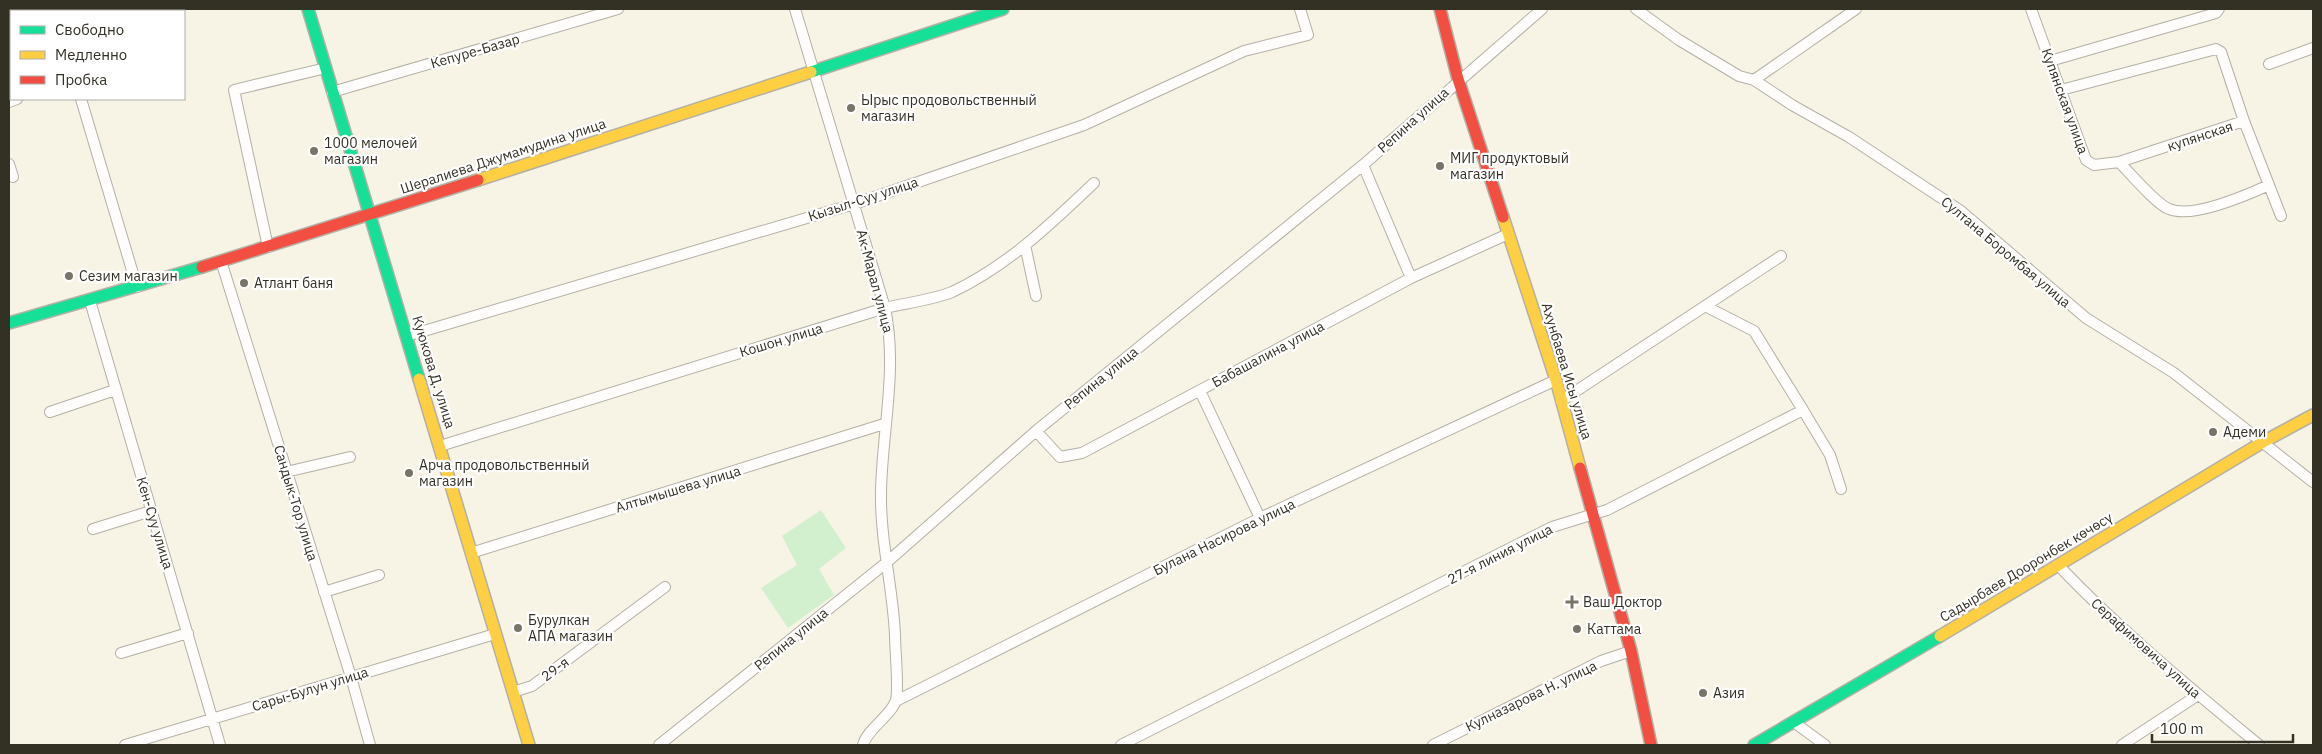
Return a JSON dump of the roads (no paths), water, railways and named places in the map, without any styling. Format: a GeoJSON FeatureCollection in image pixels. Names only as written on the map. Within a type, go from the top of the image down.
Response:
{"type":"FeatureCollection","features":[{"type":"Feature","properties":{"kind":"street","name":"Куюкова Д. улица"},"geometry":{"type":"LineString","coordinates":[[308,9],[529,745]]}},
{"type":"Feature","properties":{"kind":"street","name":"Кепуре-Базар"},"geometry":{"type":"LineString","coordinates":[[332,92],[618,9]]}},
{"type":"Feature","properties":{"kind":"street","name":"Ак-Марал улица"},"geometry":{"type":"LineString","coordinates":[[795,9],[885,308],[890,335],[891,368],[884,424],[880,494],[886,563],[894,610],[896,701]]}},
{"type":"Feature","properties":{"kind":"street","name":"Шералиева Джумамудина улица"},"geometry":{"type":"LineString","coordinates":[[9,323],[137,287],[370,215],[815,72],[1003,9]]}},
{"type":"Feature","properties":{"kind":"street","name":"Кызыл-Суу улица"},"geometry":{"type":"LineString","coordinates":[[407,336],[854,204],[1084,125],[1244,51],[1308,35],[1300,9]]}},
{"type":"Feature","properties":{"kind":"street","name":"Ахунбаева Исы улица"},"geometry":{"type":"LineString","coordinates":[[1440,9],[1458,80],[1556,380],[1631,651],[1651,745]]}},
{"type":"Feature","properties":{"kind":"street","name":"Репина улица"},"geometry":{"type":"LineString","coordinates":[[659,745],[886,563],[1036,431],[1363,164],[1542,9]]}},
{"type":"Feature","properties":{"kind":"street","name":"Султана Боромбая улица"},"geometry":{"type":"LineString","coordinates":[[1636,9],[1679,40],[1738,76],[1754,80],[1903,170],[1961,211],[2086,318],[2174,373],[2313,482]]}},
{"type":"Feature","properties":{"kind":"street"},"geometry":{"type":"LineString","coordinates":[[1754,80],[1841,13],[1856,9]]}},
{"type":"Feature","properties":{"kind":"street","name":"Купянская улица"},"geometry":{"type":"LineString","coordinates":[[2031,9],[2086,160],[2094,165],[2119,162]]}},
{"type":"Feature","properties":{"kind":"street"},"geometry":{"type":"LineString","coordinates":[[2050,61],[2216,13],[2219,9]]}},
{"type":"Feature","properties":{"kind":"street"},"geometry":{"type":"LineString","coordinates":[[2270,64],[2313,48]]}},
{"type":"Feature","properties":{"kind":"street"},"geometry":{"type":"LineString","coordinates":[[2061,90],[2216,49],[2222,52],[2244,121]]}},
{"type":"Feature","properties":{"kind":"street"},"geometry":{"type":"LineString","coordinates":[[268,247],[234,90],[326,68]]}},
{"type":"Feature","properties":{"kind":"street"},"geometry":{"type":"LineString","coordinates":[[81,100],[137,287]]}},
{"type":"Feature","properties":{"kind":"street","name":"купянская"},"geometry":{"type":"LineString","coordinates":[[2119,162],[2244,121],[2280,216]]}},
{"type":"Feature","properties":{"kind":"street"},"geometry":{"type":"LineString","coordinates":[[2119,162],[2163,205],[2176,211],[2204,209],[2230,202],[2269,185]]}},
{"type":"Feature","properties":{"kind":"street"},"geometry":{"type":"LineString","coordinates":[[9,164],[13,177]]}},
{"type":"Feature","properties":{"kind":"street"},"geometry":{"type":"LineString","coordinates":[[1363,164],[1411,278]]}},
{"type":"Feature","properties":{"kind":"street","name":"Кошон улица"},"geometry":{"type":"LineString","coordinates":[[440,446],[885,308],[950,292],[993,268],[1043,232],[1094,184]]}},
{"type":"Feature","properties":{"kind":"street","name":"Бабашалина улица"},"geometry":{"type":"LineString","coordinates":[[1036,431],[1060,456],[1082,453],[1411,278],[1508,234]]}},
{"type":"Feature","properties":{"kind":"street"},"geometry":{"type":"LineString","coordinates":[[1025,245],[1036,296]]}},
{"type":"Feature","properties":{"kind":"street"},"geometry":{"type":"LineString","coordinates":[[1561,401],[1781,256]]}},
{"type":"Feature","properties":{"kind":"street","name":"Сандык-Тор улица"},"geometry":{"type":"LineString","coordinates":[[221,261],[351,677],[370,745]]}},
{"type":"Feature","properties":{"kind":"street","name":"Кен-Суу улица"},"geometry":{"type":"LineString","coordinates":[[90,300],[220,745]]}},
{"type":"Feature","properties":{"kind":"street"},"geometry":{"type":"LineString","coordinates":[[1705,306],[1754,331],[1830,456],[1841,489]]}},
{"type":"Feature","properties":{"kind":"street","name":"Булана Насирова улица"},"geometry":{"type":"LineString","coordinates":[[896,701],[1260,518],[1556,380]]}},
{"type":"Feature","properties":{"kind":"street"},"geometry":{"type":"LineString","coordinates":[[50,412],[115,390]]}},
{"type":"Feature","properties":{"kind":"street"},"geometry":{"type":"LineString","coordinates":[[1200,391],[1260,518]]}},
{"type":"Feature","properties":{"kind":"street","name":"27-я линия улица"},"geometry":{"type":"LineString","coordinates":[[1121,745],[1552,527],[1607,510],[1803,410]]}},
{"type":"Feature","properties":{"kind":"street","name":"Садырбаев Дооронбек көчөсү"},"geometry":{"type":"LineString","coordinates":[[1754,745],[2059,566],[2263,442],[2313,415]]}},
{"type":"Feature","properties":{"kind":"street","name":"Алтымышева улица"},"geometry":{"type":"LineString","coordinates":[[471,554],[884,424]]}},
{"type":"Feature","properties":{"kind":"street"},"geometry":{"type":"LineString","coordinates":[[286,472],[350,457]]}},
{"type":"Feature","properties":{"kind":"street"},"geometry":{"type":"LineString","coordinates":[[93,529],[151,511]]}},
{"type":"Feature","properties":{"kind":"street","name":"Серафимовича улица"},"geometry":{"type":"LineString","coordinates":[[2059,566],[2090,598],[2198,695],[2259,745]]}},
{"type":"Feature","properties":{"kind":"street"},"geometry":{"type":"LineString","coordinates":[[324,592],[378,576]]}},
{"type":"Feature","properties":{"kind":"street","name":"29-я"},"geometry":{"type":"LineString","coordinates":[[513,692],[532,686],[665,587]]}},
{"type":"Feature","properties":{"kind":"street"},"geometry":{"type":"LineString","coordinates":[[121,653],[188,633]]}},
{"type":"Feature","properties":{"kind":"street","name":"Сары-Булун улица"},"geometry":{"type":"LineString","coordinates":[[125,745],[148,742],[212,719],[495,634]]}},
{"type":"Feature","properties":{"kind":"street","name":"Кулназарова Н. улица"},"geometry":{"type":"LineString","coordinates":[[1433,745],[1601,661],[1631,651]]}},
{"type":"Feature","properties":{"kind":"street"},"geometry":{"type":"LineString","coordinates":[[2122,745],[2198,695]]}},
{"type":"Feature","properties":{"kind":"street"},"geometry":{"type":"LineString","coordinates":[[863,745],[896,701]]}},
{"type":"Feature","properties":{"kind":"street"},"geometry":{"type":"LineString","coordinates":[[1795,722],[1825,745]]}},
{"type":"Feature","properties":{"kind":"place","name":"Ырыс продовольственный магазин"},"geometry":{"type":"Point","coordinates":[851,108]}},
{"type":"Feature","properties":{"kind":"place","name":"1000 мелочей магазин"},"geometry":{"type":"Point","coordinates":[314,151]}},
{"type":"Feature","properties":{"kind":"place","name":"МИГ продуктовый магазин"},"geometry":{"type":"Point","coordinates":[1440,166]}},
{"type":"Feature","properties":{"kind":"place","name":"Сезим магазин"},"geometry":{"type":"Point","coordinates":[69,276]}},
{"type":"Feature","properties":{"kind":"place","name":"Атлант баня"},"geometry":{"type":"Point","coordinates":[244,283]}},
{"type":"Feature","properties":{"kind":"place","name":"Адеми"},"geometry":{"type":"Point","coordinates":[2213,432]}},
{"type":"Feature","properties":{"kind":"place","name":"Арча продовольственный магазин"},"geometry":{"type":"Point","coordinates":[409,473]}},
{"type":"Feature","properties":{"kind":"place","name":"Ваш Доктор"},"geometry":{"type":"Point","coordinates":[1572,602]}},
{"type":"Feature","properties":{"kind":"place","name":"Бурулкан АПА магазин"},"geometry":{"type":"Point","coordinates":[518,628]}},
{"type":"Feature","properties":{"kind":"place","name":"Каттама"},"geometry":{"type":"Point","coordinates":[1577,629]}},
{"type":"Feature","properties":{"kind":"place","name":"Азия"},"geometry":{"type":"Point","coordinates":[1703,693]}}]}
